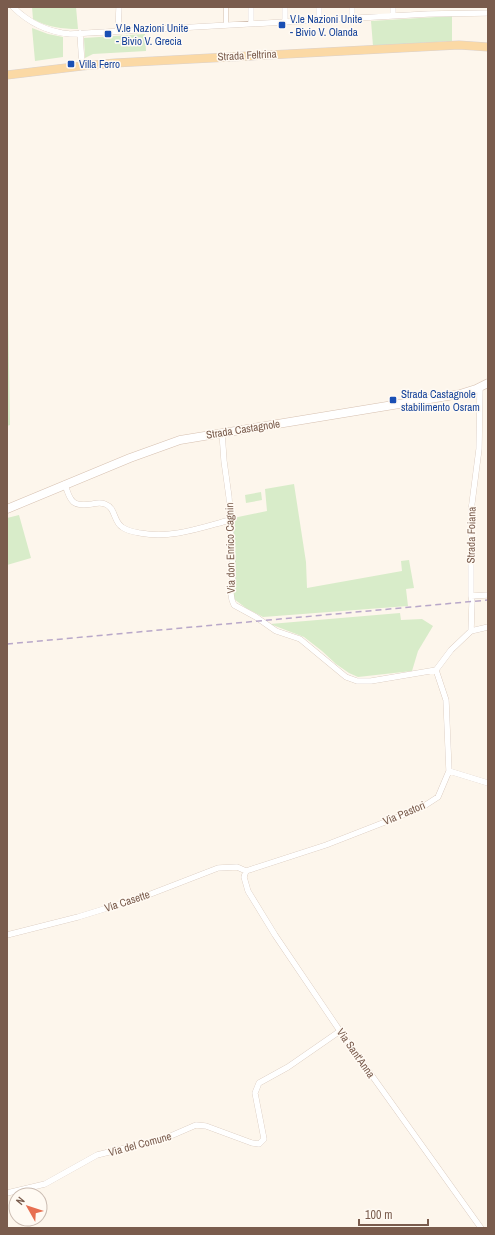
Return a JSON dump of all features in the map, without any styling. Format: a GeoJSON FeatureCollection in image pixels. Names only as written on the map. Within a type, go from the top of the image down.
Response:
{"type":"FeatureCollection","features":[{"type":"Feature","properties":{"kind":"main road","name":"Strada Feltrina"},"geometry":{"type":"LineString","coordinates":[[7,75],[82,66],[364,49],[459,45],[488,47]]}},
{"type":"Feature","properties":{"kind":"main road","name":"Strada Castagnole"},"geometry":{"type":"LineString","coordinates":[[7,509],[65,484],[170,443],[222,432],[460,394],[488,383]]}},
{"type":"Feature","properties":{"kind":"street"},"geometry":{"type":"LineString","coordinates":[[13,7],[22,16],[38,26],[62,33],[433,14],[488,13]]}},
{"type":"Feature","properties":{"kind":"street"},"geometry":{"type":"LineString","coordinates":[[118,31],[119,7]]}},
{"type":"Feature","properties":{"kind":"street"},"geometry":{"type":"LineString","coordinates":[[226,7],[226,25]]}},
{"type":"Feature","properties":{"kind":"street"},"geometry":{"type":"LineString","coordinates":[[251,7],[251,23]]}},
{"type":"Feature","properties":{"kind":"street"},"geometry":{"type":"LineString","coordinates":[[285,7],[285,22]]}},
{"type":"Feature","properties":{"kind":"street"},"geometry":{"type":"LineString","coordinates":[[319,7],[319,20]]}},
{"type":"Feature","properties":{"kind":"street"},"geometry":{"type":"LineString","coordinates":[[352,7],[352,18]]}},
{"type":"Feature","properties":{"kind":"street"},"geometry":{"type":"LineString","coordinates":[[393,7],[393,16]]}},
{"type":"Feature","properties":{"kind":"street"},"geometry":{"type":"LineString","coordinates":[[433,7],[433,14]]}},
{"type":"Feature","properties":{"kind":"street"},"geometry":{"type":"LineString","coordinates":[[80,33],[82,66]]}},
{"type":"Feature","properties":{"kind":"street","name":"Strada Foiana"},"geometry":{"type":"LineString","coordinates":[[471,630],[471,511],[479,449],[480,387]]}},
{"type":"Feature","properties":{"kind":"street","name":"Via don Enrico Cagnin"},"geometry":{"type":"LineString","coordinates":[[222,432],[229,497],[233,576],[232,600],[234,605],[256,617],[276,631],[300,639],[346,677],[357,681],[371,681],[436,670]]}},
{"type":"Feature","properties":{"kind":"street"},"geometry":{"type":"LineString","coordinates":[[65,484],[69,498],[74,502],[82,505],[99,503],[106,504],[112,508],[121,526],[128,530],[145,534],[173,535],[230,520]]}},
{"type":"Feature","properties":{"kind":"street"},"geometry":{"type":"LineString","coordinates":[[471,596],[488,595]]}},
{"type":"Feature","properties":{"kind":"street"},"geometry":{"type":"LineString","coordinates":[[436,670],[450,650],[471,630],[488,627]]}},
{"type":"Feature","properties":{"kind":"street","name":"Via Pastori"},"geometry":{"type":"LineString","coordinates":[[246,871],[326,845],[421,808],[438,797],[449,772],[446,700],[436,670]]}},
{"type":"Feature","properties":{"kind":"street"},"geometry":{"type":"LineString","coordinates":[[449,772],[488,783]]}},
{"type":"Feature","properties":{"kind":"street","name":"Via Casette"},"geometry":{"type":"LineString","coordinates":[[7,935],[78,917],[143,896],[218,868],[237,867],[246,871]]}},
{"type":"Feature","properties":{"kind":"street","name":"Via Sant'Anna"},"geometry":{"type":"LineString","coordinates":[[246,871],[244,878],[248,891],[276,935],[340,1031],[482,1228]]}},
{"type":"Feature","properties":{"kind":"street","name":"Via del Comune"},"geometry":{"type":"LineString","coordinates":[[7,1194],[46,1184],[97,1155],[166,1138],[196,1125],[206,1126],[252,1143],[259,1144],[264,1139],[255,1093],[259,1083],[288,1067],[340,1031]]}},
{"type":"Feature","properties":{"kind":"green space"},"geometry":{"type":"Polygon","coordinates":[[[32,7],[76,7],[78,29],[66,29],[38,22],[33,19],[32,7]]]}},
{"type":"Feature","properties":{"kind":"green space"},"geometry":{"type":"Polygon","coordinates":[[[452,16],[452,41],[373,46],[371,21],[452,16]]]}},
{"type":"Feature","properties":{"kind":"green space"},"geometry":{"type":"Polygon","coordinates":[[[32,28],[48,34],[63,37],[63,57],[35,61],[32,28]]]}},
{"type":"Feature","properties":{"kind":"green space"},"geometry":{"type":"Polygon","coordinates":[[[145,34],[146,51],[93,54],[85,58],[84,38],[145,34]]]}},
{"type":"Feature","properties":{"kind":"green space"},"geometry":{"type":"Polygon","coordinates":[[[7,248],[10,425],[7,426],[7,248]]]}},
{"type":"Feature","properties":{"kind":"green space"},"geometry":{"type":"Polygon","coordinates":[[[294,484],[306,562],[307,588],[402,571],[401,561],[409,560],[414,588],[406,589],[408,606],[263,617],[246,608],[234,599],[230,520],[267,511],[265,489],[294,484]]]}},
{"type":"Feature","properties":{"kind":"green space"},"geometry":{"type":"Polygon","coordinates":[[[261,492],[262,500],[246,503],[245,495],[261,492]]]}},
{"type":"Feature","properties":{"kind":"green space"},"geometry":{"type":"Polygon","coordinates":[[[19,515],[31,558],[7,565],[7,518],[19,515]]]}},
{"type":"Feature","properties":{"kind":"green space"},"geometry":{"type":"Polygon","coordinates":[[[400,613],[401,620],[422,619],[433,626],[418,651],[412,671],[358,677],[336,664],[304,637],[270,624],[400,613]]]}},
{"type":"Feature","properties":{"kind":"railway"},"geometry":{"type":"LineString","coordinates":[[7,644],[488,600]]}},
{"type":"Feature","properties":{"kind":"place","name":"V.le Nazioni Unite - Bivio V. Olanda"},"geometry":{"type":"Point","coordinates":[282,25]}},
{"type":"Feature","properties":{"kind":"place","name":"V.le Nazioni Unite - Bivio V. Grecia"},"geometry":{"type":"Point","coordinates":[108,34]}},
{"type":"Feature","properties":{"kind":"place","name":"Villa Ferro"},"geometry":{"type":"Point","coordinates":[71,64]}},
{"type":"Feature","properties":{"kind":"place","name":"Strada Castagnole stabilimento Osram"},"geometry":{"type":"Point","coordinates":[393,400]}}]}
